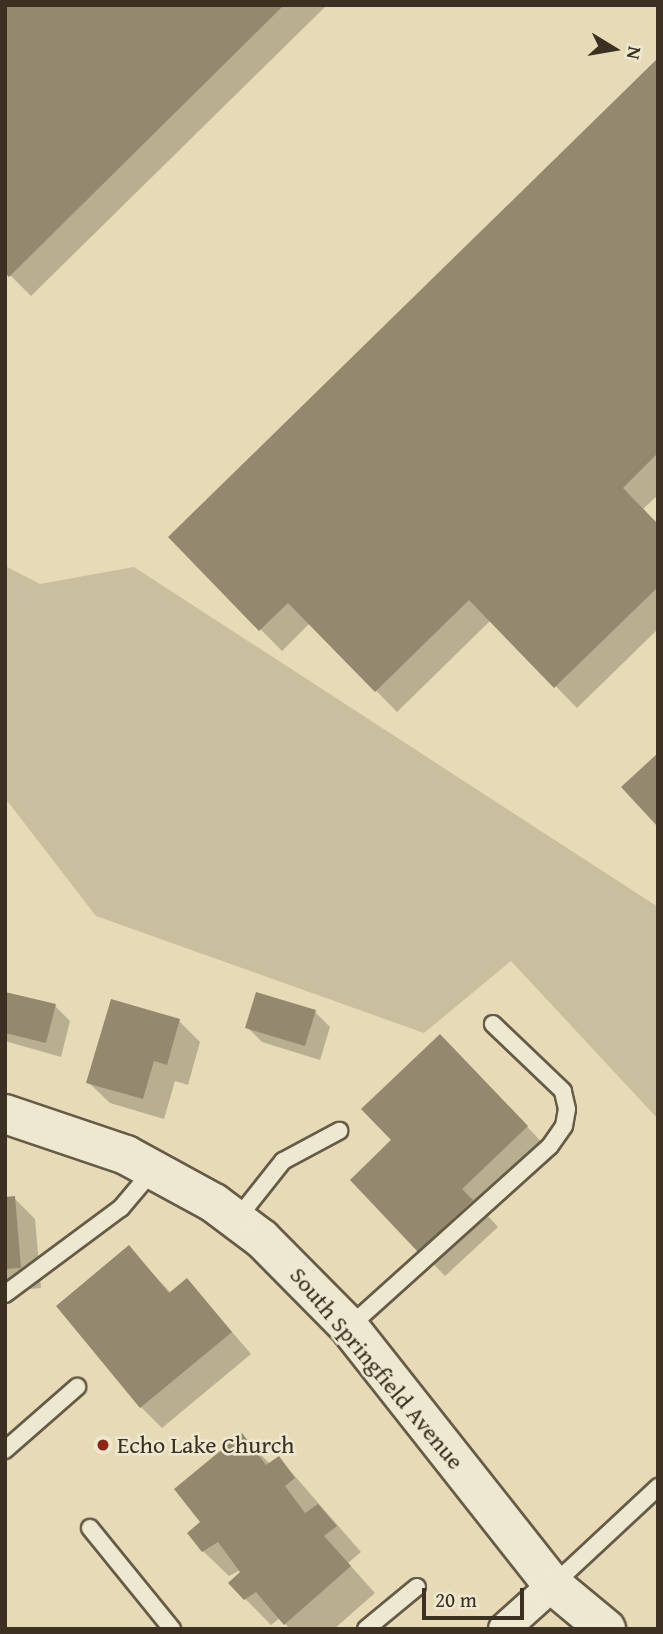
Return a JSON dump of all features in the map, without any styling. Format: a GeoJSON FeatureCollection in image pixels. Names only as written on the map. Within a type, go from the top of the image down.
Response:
{"type":"FeatureCollection","features":[{"type":"Feature","properties":{"kind":"main road","name":"South Springfield Avenue"},"geometry":{"type":"LineString","coordinates":[[5,1114],[99,1143],[154,1169],[237,1219],[289,1263],[349,1326],[552,1585],[573,1629]]}},
{"type":"Feature","properties":{"kind":"main road","name":"South Springfield Avenue"},"geometry":{"type":"LineString","coordinates":[[552,1585],[606,1629]]}},
{"type":"Feature","properties":{"kind":"street"},"geometry":{"type":"LineString","coordinates":[[504,1629],[552,1585]]}},
{"type":"Feature","properties":{"kind":"street"},"geometry":{"type":"LineString","coordinates":[[534,1629],[552,1585]]}},
{"type":"Feature","properties":{"kind":"lane"},"geometry":{"type":"LineString","coordinates":[[349,1326],[550,1146],[564,1126],[567,1109],[563,1091],[493,1024]]}},
{"type":"Feature","properties":{"kind":"lane"},"geometry":{"type":"LineString","coordinates":[[237,1219],[283,1161],[339,1131]]}},
{"type":"Feature","properties":{"kind":"lane"},"geometry":{"type":"LineString","coordinates":[[5,1294],[121,1208],[154,1169]]}},
{"type":"Feature","properties":{"kind":"lane"},"geometry":{"type":"LineString","coordinates":[[5,1450],[77,1387]]}},
{"type":"Feature","properties":{"kind":"lane"},"geometry":{"type":"LineString","coordinates":[[552,1585],[658,1488]]}},
{"type":"Feature","properties":{"kind":"lane"},"geometry":{"type":"LineString","coordinates":[[90,1528],[172,1629]]}},
{"type":"Feature","properties":{"kind":"lane"},"geometry":{"type":"LineString","coordinates":[[366,1629],[417,1587]]}},
{"type":"Feature","properties":{"kind":"shaded area"},"geometry":{"type":"Polygon","coordinates":[[[5,566],[40,584],[134,567],[658,907],[658,1119],[511,961],[424,1033],[96,916],[5,798],[5,566]]]}},
{"type":"Feature","properties":{"kind":"building"},"geometry":{"type":"Polygon","coordinates":[[[5,5],[284,5],[9,277],[5,273],[5,5]]]}},
{"type":"Feature","properties":{"kind":"building"},"geometry":{"type":"Polygon","coordinates":[[[658,58],[658,453],[623,488],[658,524],[658,587],[554,688],[469,600],[375,692],[288,603],[259,631],[168,537],[658,58]]]}},
{"type":"Feature","properties":{"kind":"building"},"geometry":{"type":"Polygon","coordinates":[[[658,753],[658,827],[621,787],[658,753]]]}},
{"type":"Feature","properties":{"kind":"building"},"geometry":{"type":"Polygon","coordinates":[[[5,992],[56,1004],[46,1043],[5,1033],[5,992]]]}},
{"type":"Feature","properties":{"kind":"building"},"geometry":{"type":"Polygon","coordinates":[[[256,992],[316,1010],[305,1046],[245,1028],[256,992]]]}},
{"type":"Feature","properties":{"kind":"building"},"geometry":{"type":"Polygon","coordinates":[[[111,999],[180,1019],[167,1065],[154,1061],[143,1099],[86,1083],[111,999]]]}},
{"type":"Feature","properties":{"kind":"building"},"geometry":{"type":"Polygon","coordinates":[[[440,1034],[528,1126],[462,1189],[473,1200],[418,1252],[350,1180],[391,1140],[361,1109],[440,1034]]]}},
{"type":"Feature","properties":{"kind":"building"},"geometry":{"type":"Polygon","coordinates":[[[15,1196],[21,1268],[5,1269],[5,1197],[15,1196]]]}},
{"type":"Feature","properties":{"kind":"building"},"geometry":{"type":"Polygon","coordinates":[[[129,1245],[169,1293],[187,1278],[232,1332],[140,1408],[56,1306],[129,1245]]]}},
{"type":"Feature","properties":{"kind":"building"},"geometry":{"type":"Polygon","coordinates":[[[242,1433],[266,1465],[279,1456],[295,1478],[285,1486],[305,1513],[318,1504],[337,1526],[324,1536],[351,1566],[284,1625],[256,1592],[244,1600],[228,1583],[240,1572],[218,1542],[202,1552],[187,1533],[200,1522],[174,1489],[242,1433]]]}},
{"type":"Feature","properties":{"kind":"place","name":"Echo Lake Church"},"geometry":{"type":"Point","coordinates":[103,1445]}}]}
